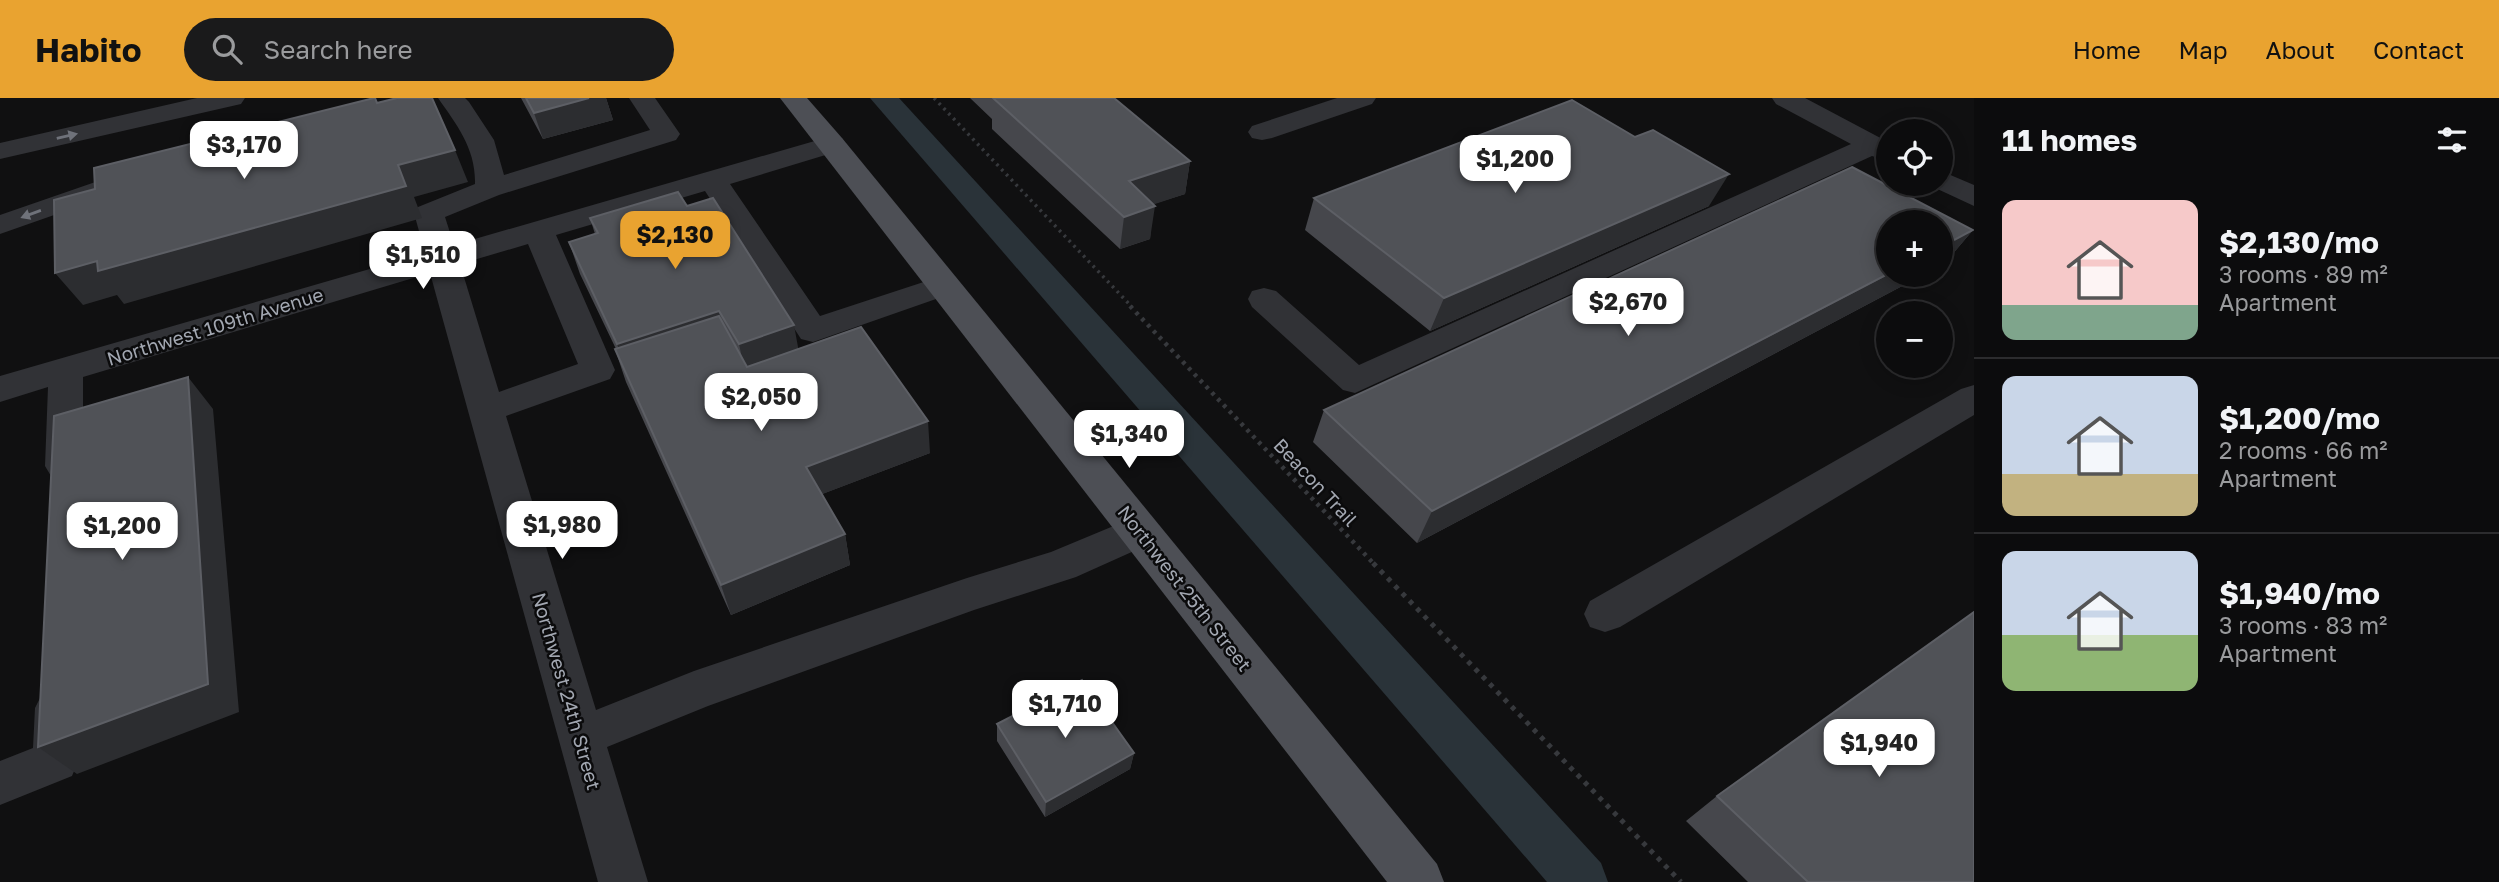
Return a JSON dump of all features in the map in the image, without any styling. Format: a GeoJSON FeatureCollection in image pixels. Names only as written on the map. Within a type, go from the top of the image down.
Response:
{"type":"FeatureCollection","features":[{"type":"Feature","properties":{"kind":"main road","name":"Northwest 25th Street"},"geometry":{"type":"LineString","coordinates":[[793,98],[1419,882]]}},
{"type":"Feature","properties":{"kind":"street"},"geometry":{"type":"LineString","coordinates":[[0,151],[232,98]]}},
{"type":"Feature","properties":{"kind":"street"},"geometry":{"type":"LineString","coordinates":[[442,100],[470,118],[491,172],[488,189],[666,134],[642,98]]}},
{"type":"Feature","properties":{"kind":"street"},"geometry":{"type":"LineString","coordinates":[[1262,132],[1363,98]]}},
{"type":"Feature","properties":{"kind":"street"},"geometry":{"type":"LineString","coordinates":[[1797,104],[1841,98]]}},
{"type":"Feature","properties":{"kind":"street"},"geometry":{"type":"LineString","coordinates":[[1797,104],[1876,146]]}},
{"type":"Feature","properties":{"kind":"street","name":"Northwest 109th Avenue"},"geometry":{"type":"LineString","coordinates":[[0,389],[832,144]]}},
{"type":"Feature","properties":{"kind":"street"},"geometry":{"type":"LineString","coordinates":[[1264,299],[1355,381],[1876,151]]}},
{"type":"Feature","properties":{"kind":"street"},"geometry":{"type":"LineString","coordinates":[[712,178],[813,331],[945,285]]}},
{"type":"Feature","properties":{"kind":"street"},"geometry":{"type":"LineString","coordinates":[[0,225],[130,180]]}},
{"type":"Feature","properties":{"kind":"street"},"geometry":{"type":"LineString","coordinates":[[1953,186],[1974,197]]}},
{"type":"Feature","properties":{"kind":"street","name":"Northwest 24th Street"},"geometry":{"type":"LineString","coordinates":[[488,189],[429,213],[440,259],[623,882]]}},
{"type":"Feature","properties":{"kind":"street"},"geometry":{"type":"LineString","coordinates":[[485,410],[598,370],[538,230]]}},
{"type":"Feature","properties":{"kind":"street"},"geometry":{"type":"LineString","coordinates":[[63,509],[66,370]]}},
{"type":"Feature","properties":{"kind":"street"},"geometry":{"type":"LineString","coordinates":[[1605,614],[1974,398]]}},
{"type":"Feature","properties":{"kind":"street"},"geometry":{"type":"LineString","coordinates":[[580,737],[720,682],[967,595],[1062,565],[1140,531]]}},
{"type":"Feature","properties":{"kind":"street"},"geometry":{"type":"LineString","coordinates":[[0,783],[56,761],[58,677]]}},
{"type":"Feature","properties":{"kind":"path","name":"Beacon Trail"},"geometry":{"type":"LineString","coordinates":[[934,98],[1465,660],[1681,882]]}},
{"type":"Feature","properties":{"kind":"building"},"geometry":{"type":"Polygon","coordinates":[[[375,98],[377,103],[397,98],[432,98],[455,150],[398,165],[406,186],[98,271],[97,261],[55,273],[54,200],[95,189],[94,168],[375,98]]]}},
{"type":"Feature","properties":{"kind":"building"},"geometry":{"type":"Polygon","coordinates":[[[526,98],[589,98],[534,113],[526,98]]]}},
{"type":"Feature","properties":{"kind":"building"},"geometry":{"type":"Polygon","coordinates":[[[993,98],[1114,98],[1190,161],[1129,181],[1155,206],[1124,217],[993,98]]]}},
{"type":"Feature","properties":{"kind":"building"},"geometry":{"type":"Polygon","coordinates":[[[1572,100],[1635,137],[1653,130],[1729,174],[1444,298],[1314,198],[1572,100]]]}},
{"type":"Feature","properties":{"kind":"building"},"geometry":{"type":"Polygon","coordinates":[[[1852,167],[1876,179],[1876,196],[1908,196],[1935,210],[1876,210],[1876,280],[1432,511],[1324,410],[1852,167]]]}},
{"type":"Feature","properties":{"kind":"building"},"geometry":{"type":"Polygon","coordinates":[[[678,192],[687,206],[713,198],[794,325],[739,344],[719,311],[617,344],[569,242],[598,233],[590,218],[678,192]]]}},
{"type":"Feature","properties":{"kind":"building"},"geometry":{"type":"Polygon","coordinates":[[[1953,220],[1973,230],[1953,241],[1953,220]]]}},
{"type":"Feature","properties":{"kind":"building"},"geometry":{"type":"Polygon","coordinates":[[[719,316],[747,367],[861,327],[928,421],[806,467],[845,534],[721,585],[615,349],[719,316]]]}},
{"type":"Feature","properties":{"kind":"building"},"geometry":{"type":"Polygon","coordinates":[[[188,377],[208,684],[38,747],[54,416],[188,377]]]}},
{"type":"Feature","properties":{"kind":"building"},"geometry":{"type":"Polygon","coordinates":[[[1974,612],[1974,882],[1808,882],[1717,796],[1974,612]]]}},
{"type":"Feature","properties":{"kind":"building"},"geometry":{"type":"Polygon","coordinates":[[[1082,680],[1134,753],[1046,802],[997,724],[1082,680]]]}},
{"type":"Feature","properties":{"kind":"waterway"},"geometry":{"type":"LineString","coordinates":[[884,98],[1582,882]]}}]}
